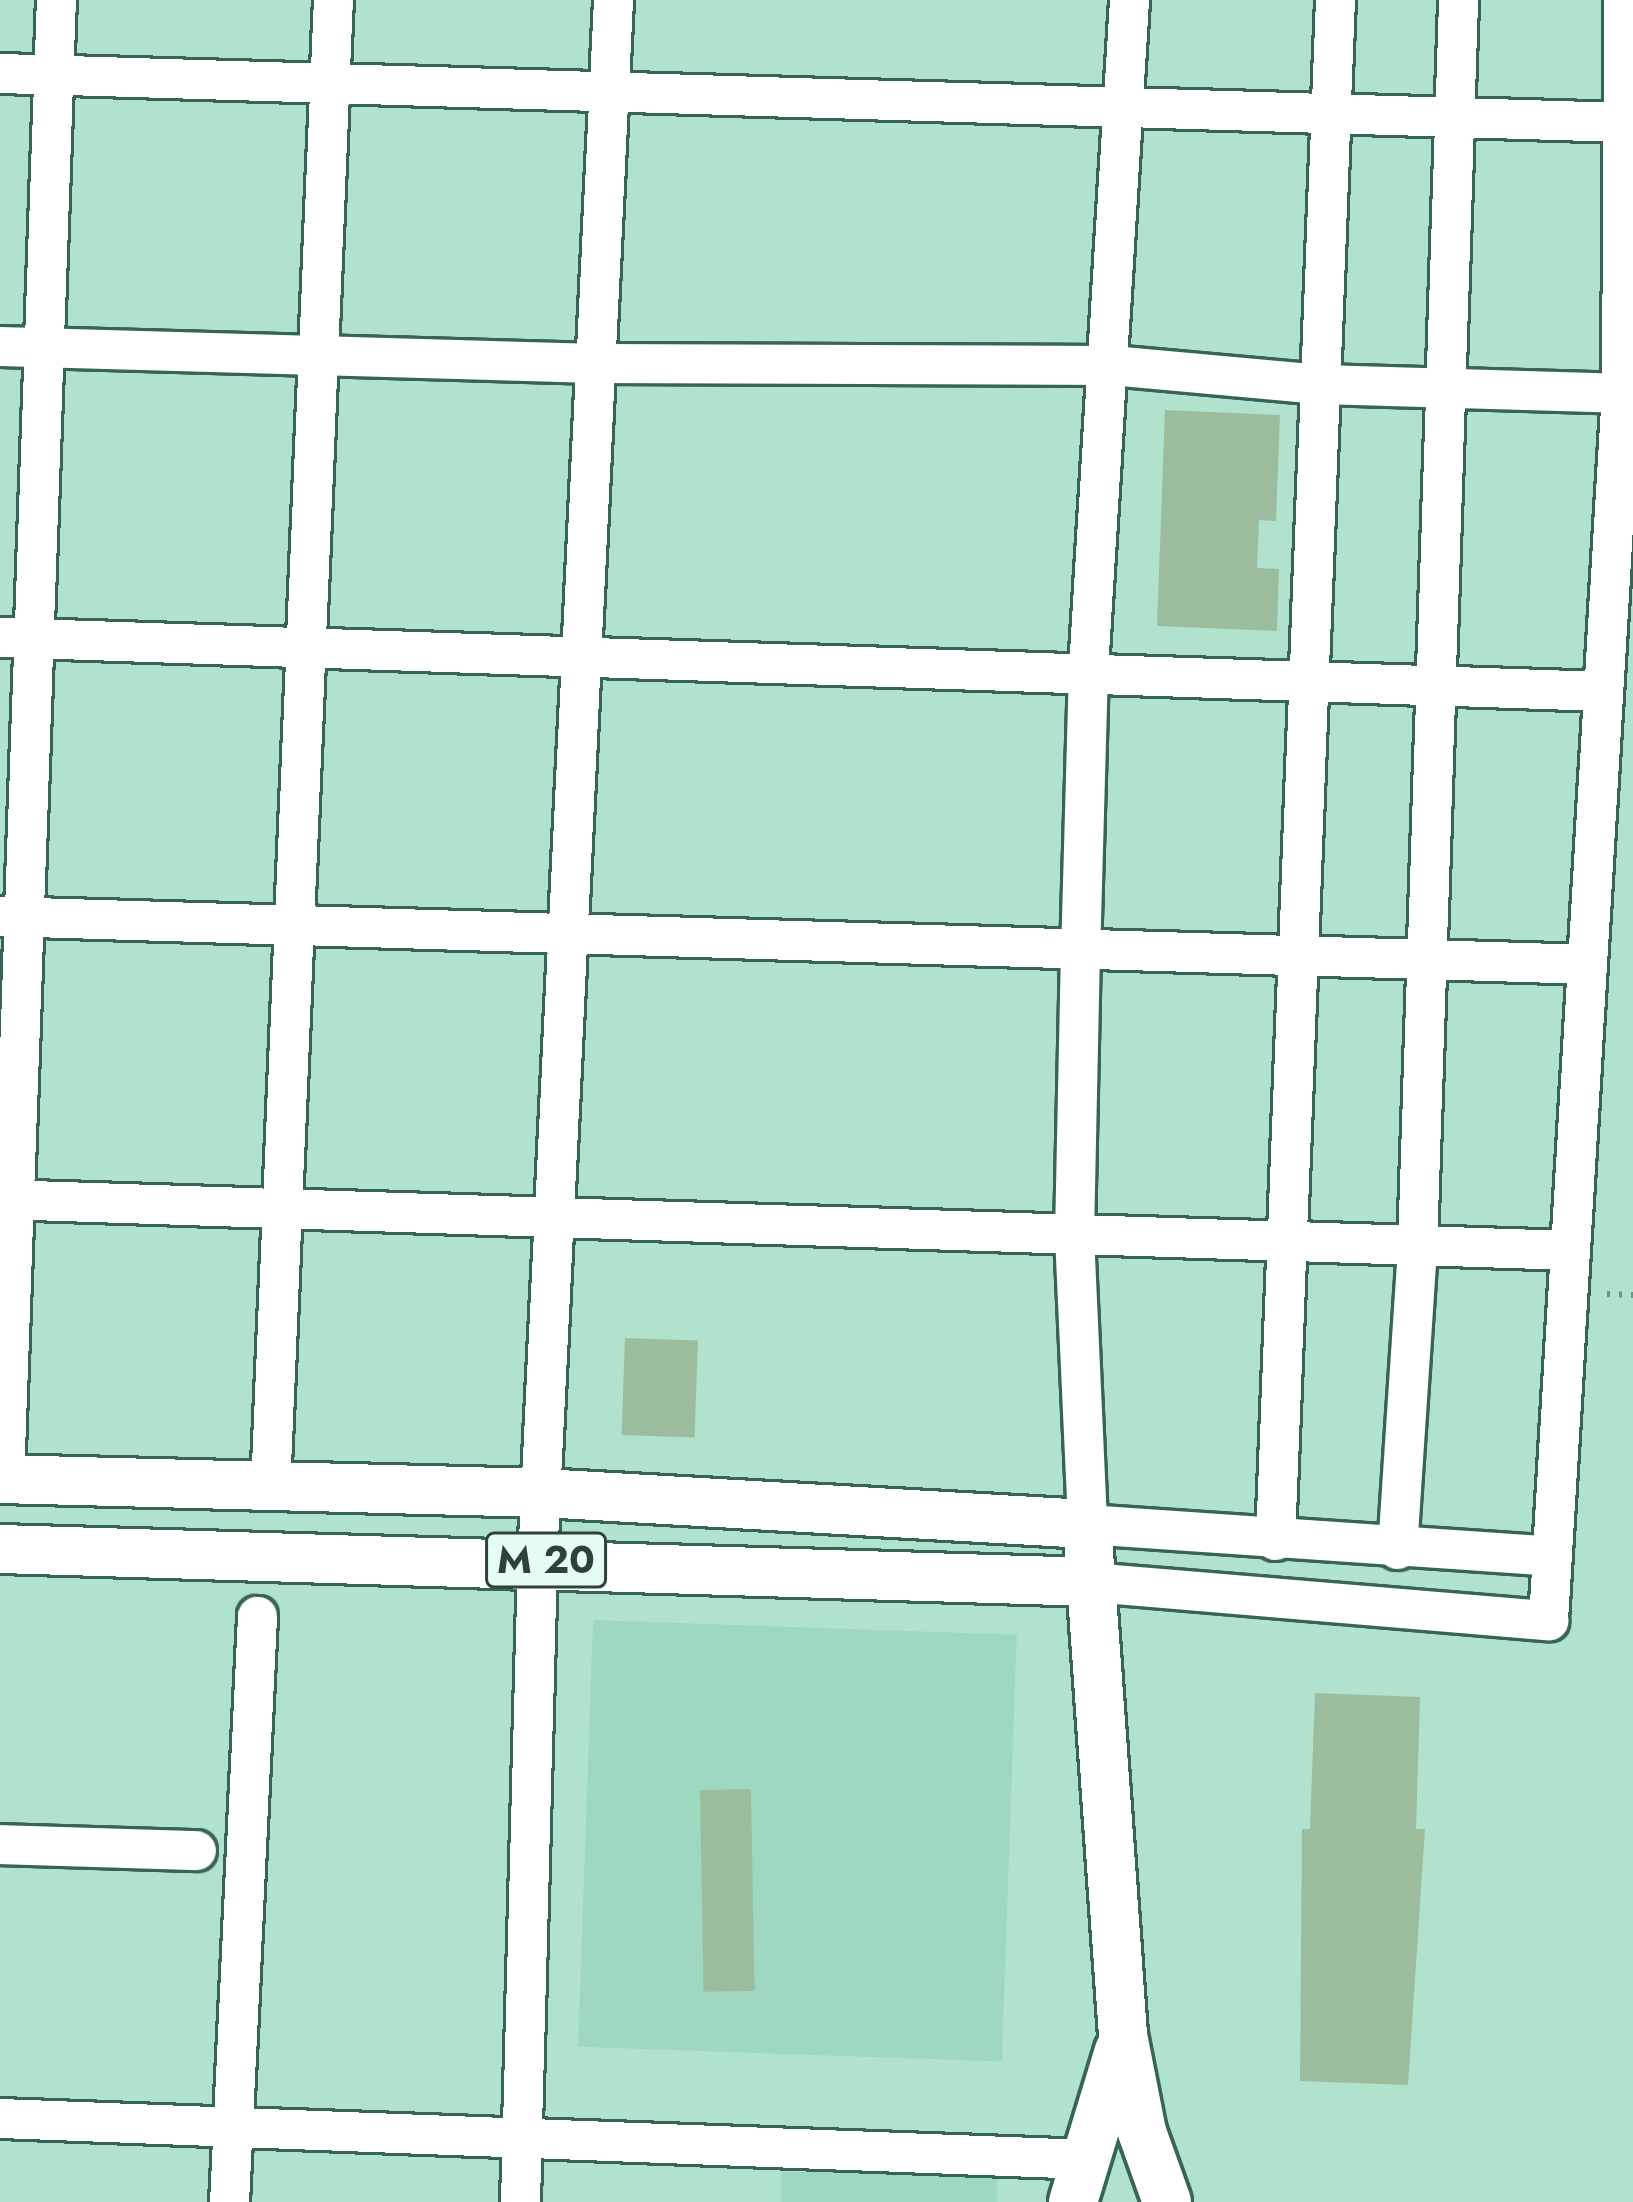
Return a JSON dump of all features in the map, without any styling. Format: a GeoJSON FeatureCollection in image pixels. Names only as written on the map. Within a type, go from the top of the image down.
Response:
{"type":"FeatureCollection","features":[{"type":"Feature","properties":{"kind":"main road","name":"M 20"},"geometry":{"type":"LineString","coordinates":[[2,1479],[542,1493],[1087,1524]]}},
{"type":"Feature","properties":{"kind":"main road"},"geometry":{"type":"LineString","coordinates":[[1087,1524],[1123,2035],[1142,2132],[1167,2202]]}},
{"type":"Feature","properties":{"kind":"main road","name":"M 20"},"geometry":{"type":"LineString","coordinates":[[0,1549],[537,1560],[1091,1582]]}},
{"type":"Feature","properties":{"kind":"main road"},"geometry":{"type":"LineString","coordinates":[[1080,2181],[1123,2035]]}},
{"type":"Feature","properties":{"kind":"street"},"geometry":{"type":"LineString","coordinates":[[2,1479],[18,637],[45,347],[56,0]]}},
{"type":"Feature","properties":{"kind":"street"},"geometry":{"type":"LineString","coordinates":[[270,1489],[333,0]]}},
{"type":"Feature","properties":{"kind":"street"},"geometry":{"type":"LineString","coordinates":[[520,2202],[537,1560],[613,0]]}},
{"type":"Feature","properties":{"kind":"street"},"geometry":{"type":"LineString","coordinates":[[1129,0],[1111,365],[1088,669],[1080,949],[1074,1234],[1087,1524],[1397,1549],[1547,1555]]}},
{"type":"Feature","properties":{"kind":"street"},"geometry":{"type":"LineString","coordinates":[[1275,1540],[1335,0]]}},
{"type":"Feature","properties":{"kind":"street"},"geometry":{"type":"LineString","coordinates":[[1397,1549],[1417,1245],[1458,0]]}},
{"type":"Feature","properties":{"kind":"street"},"geometry":{"type":"LineString","coordinates":[[1091,1582],[1548,1620],[1547,1555],[1622,392],[1623,0]]}},
{"type":"Feature","properties":{"kind":"street"},"geometry":{"type":"LineString","coordinates":[[0,73],[1127,103],[1623,122]]}},
{"type":"Feature","properties":{"kind":"street"},"geometry":{"type":"LineString","coordinates":[[0,346],[596,363],[1111,365],[1320,384],[1622,392]]}},
{"type":"Feature","properties":{"kind":"street"},"geometry":{"type":"LineString","coordinates":[[18,637],[1088,669],[1602,691]]}},
{"type":"Feature","properties":{"kind":"street"},"geometry":{"type":"LineString","coordinates":[[13,916],[1585,964]]}},
{"type":"Feature","properties":{"kind":"street"},"geometry":{"type":"LineString","coordinates":[[8,1199],[1567,1250]]}},
{"type":"Feature","properties":{"kind":"street"},"geometry":{"type":"LineString","coordinates":[[229,2202],[257,1616]]}},
{"type":"Feature","properties":{"kind":"street"},"geometry":{"type":"LineString","coordinates":[[0,1844],[196,1850]]}},
{"type":"Feature","properties":{"kind":"street"},"geometry":{"type":"LineString","coordinates":[[0,2118],[522,2134],[1080,2181]]}},
{"type":"Feature","properties":{"kind":"shaded area"},"geometry":{"type":"Polygon","coordinates":[[[593,1620],[1017,1635],[1002,2062],[578,2047],[593,1620]]]}},
{"type":"Feature","properties":{"kind":"shaded area"},"geometry":{"type":"Polygon","coordinates":[[[781,2172],[997,2172],[997,2202],[781,2202],[781,2172]]]}},
{"type":"Feature","properties":{"kind":"building"},"geometry":{"type":"Polygon","coordinates":[[[1165,410],[1280,415],[1276,521],[1259,520],[1257,568],[1279,569],[1277,631],[1157,626],[1165,410]]]}},
{"type":"Feature","properties":{"kind":"building"},"geometry":{"type":"Polygon","coordinates":[[[625,1338],[698,1341],[695,1437],[622,1435],[625,1338]]]}},
{"type":"Feature","properties":{"kind":"building"},"geometry":{"type":"Polygon","coordinates":[[[1315,1693],[1420,1697],[1416,1829],[1425,1829],[1408,2085],[1300,2081],[1302,1829],[1310,1829],[1315,1693]]]}},
{"type":"Feature","properties":{"kind":"building"},"geometry":{"type":"Polygon","coordinates":[[[751,1789],[755,1991],[704,1992],[700,1790],[751,1789]]]}}]}
